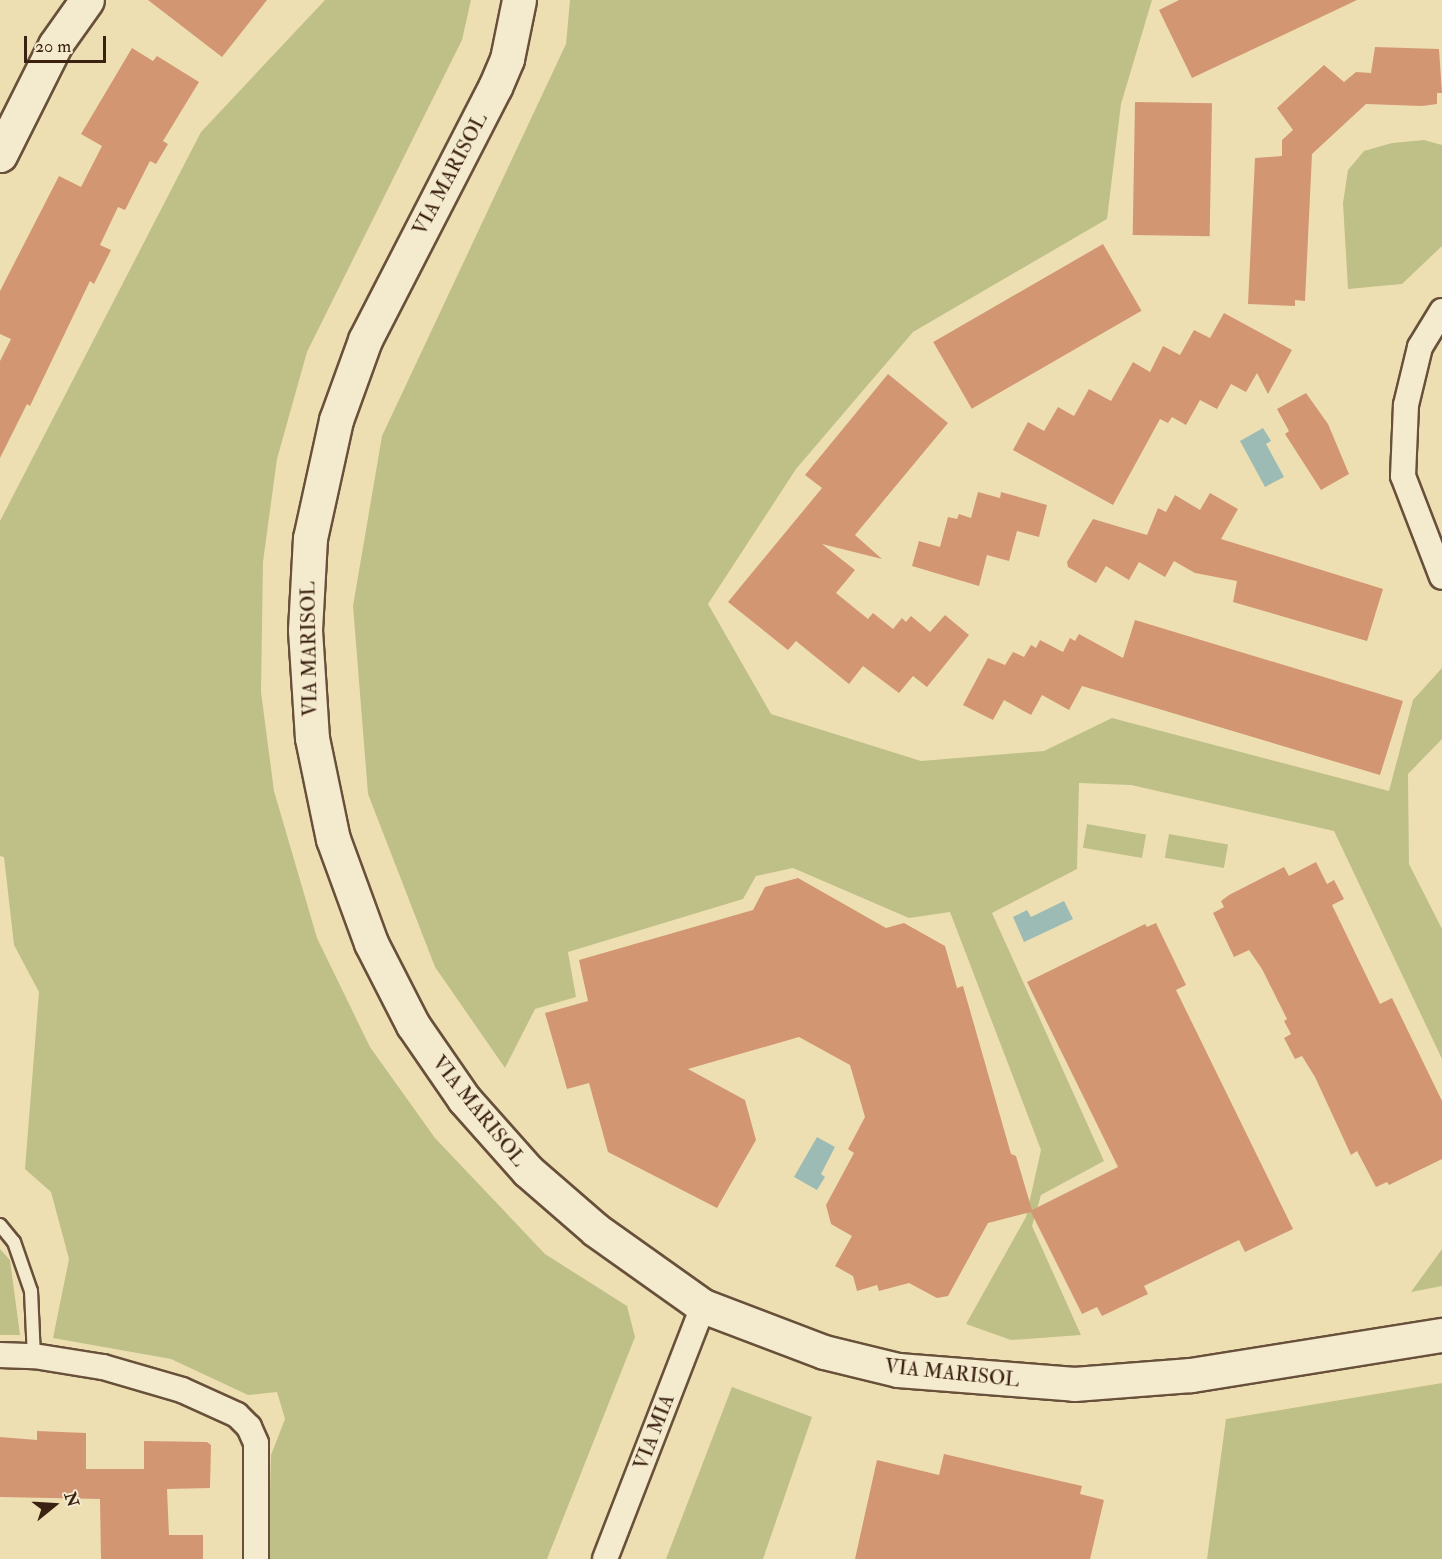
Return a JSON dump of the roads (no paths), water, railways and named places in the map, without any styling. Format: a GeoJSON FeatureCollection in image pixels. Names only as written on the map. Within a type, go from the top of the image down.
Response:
{"type":"FeatureCollection","features":[{"type":"Feature","properties":{"kind":"street"},"geometry":{"type":"LineString","coordinates":[[0,155],[55,45],[87,0]]}},
{"type":"Feature","properties":{"kind":"street","name":"VIA MARISOL"},"geometry":{"type":"LineString","coordinates":[[519,0],[507,59],[495,87],[365,340],[336,420],[310,538],[304,630],[312,738],[333,839],[370,943],[413,1025],[464,1099],[528,1171],[596,1230],[703,1306],[824,1352],[898,1370],[1074,1384],[1191,1375],[1442,1335]]}},
{"type":"Feature","properties":{"kind":"street"},"geometry":{"type":"LineString","coordinates":[[1442,311],[1420,347],[1406,405],[1403,476],[1442,577]]}},
{"type":"Feature","properties":{"kind":"street","name":"VIA MIA"},"geometry":{"type":"LineString","coordinates":[[606,1559],[703,1306]]}},
{"type":"Feature","properties":{"kind":"street"},"geometry":{"type":"LineString","coordinates":[[0,1355],[34,1356],[104,1367],[182,1390],[237,1415],[249,1427],[256,1443],[256,1559]]}},
{"type":"Feature","properties":{"kind":"lane"},"geometry":{"type":"LineString","coordinates":[[0,1224],[14,1242],[31,1291],[34,1356]]}},
{"type":"Feature","properties":{"kind":"water"},"geometry":{"type":"Polygon","coordinates":[[[1263,428],[1271,441],[1266,444],[1284,477],[1265,487],[1240,441],[1263,428]]]}},
{"type":"Feature","properties":{"kind":"water"},"geometry":{"type":"Polygon","coordinates":[[[1064,901],[1073,919],[1024,942],[1013,917],[1027,910],[1031,917],[1064,901]]]}},
{"type":"Feature","properties":{"kind":"water"},"geometry":{"type":"Polygon","coordinates":[[[817,1137],[835,1147],[821,1174],[825,1177],[817,1190],[794,1177],[817,1137]]]}}]}
